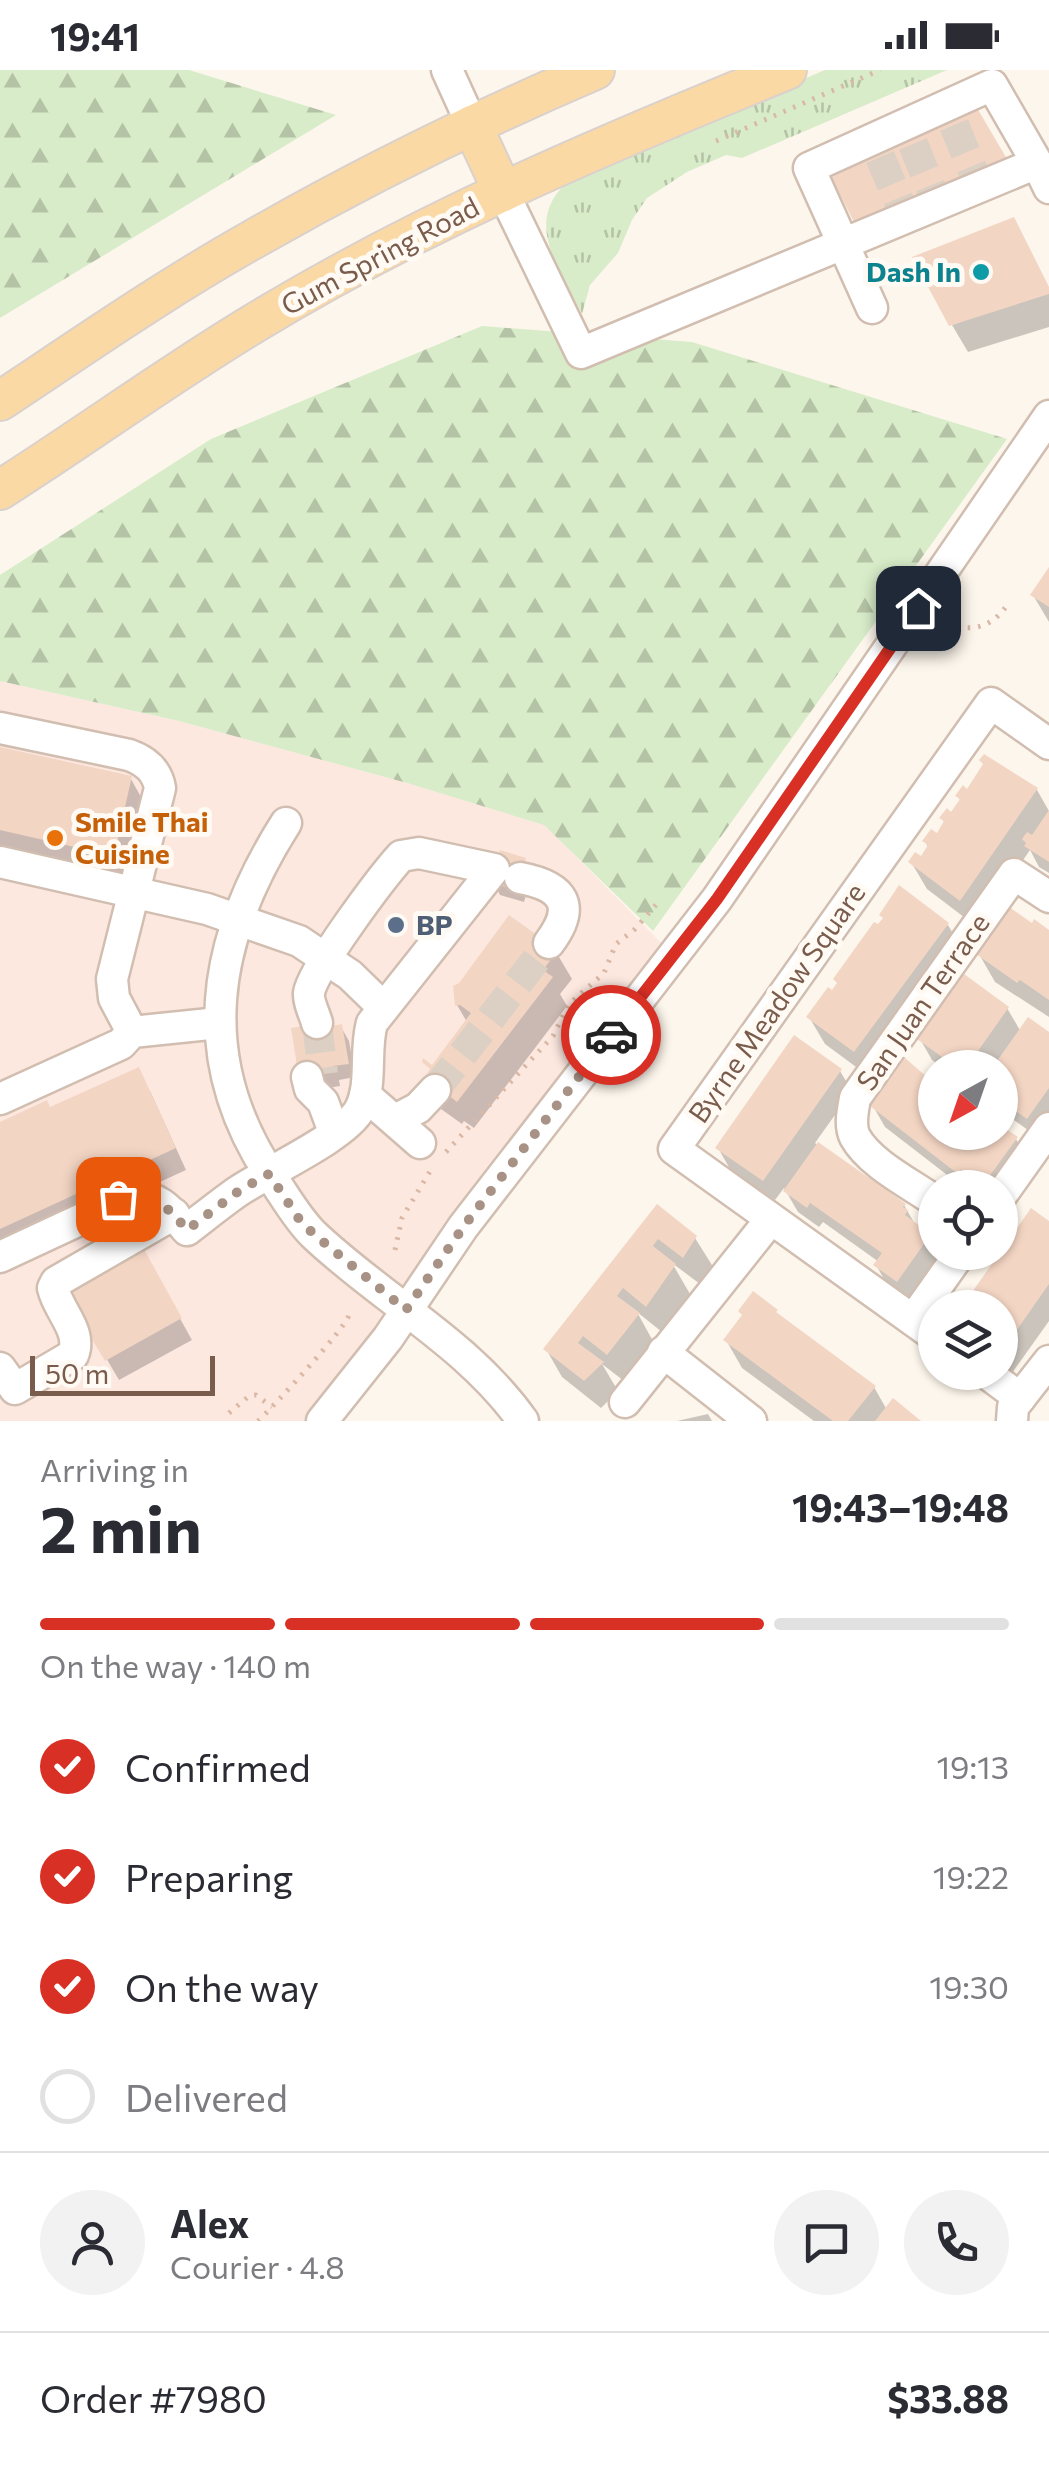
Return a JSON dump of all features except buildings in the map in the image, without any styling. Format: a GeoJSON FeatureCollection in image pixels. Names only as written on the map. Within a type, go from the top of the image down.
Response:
{"type":"FeatureCollection","features":[{"type":"Feature","properties":{"kind":"main road"},"geometry":{"type":"LineString","coordinates":[[0,401],[251,240],[472,125],[595,70]]}},
{"type":"Feature","properties":{"kind":"main road","name":"Gum Spring Road"},"geometry":{"type":"LineString","coordinates":[[0,490],[254,323],[431,226],[646,127],[786,70]]}},
{"type":"Feature","properties":{"kind":"main road"},"geometry":{"type":"LineString","coordinates":[[472,125],[503,192]]}},
{"type":"Feature","properties":{"kind":"street"},"geometry":{"type":"LineString","coordinates":[[447,70],[472,125]]}},
{"type":"Feature","properties":{"kind":"street"},"geometry":{"type":"LineString","coordinates":[[503,192],[581,353],[845,244],[977,181],[1043,175],[994,75],[950,115],[877,148],[809,168],[845,244],[872,308]]}},
{"type":"Feature","properties":{"kind":"street"},"geometry":{"type":"LineString","coordinates":[[322,1421],[464,1226],[717,899],[1049,416]]}},
{"type":"Feature","properties":{"kind":"street","name":"Byrne Meadow Square"},"geometry":{"type":"LineString","coordinates":[[918,1324],[674,1149],[991,703],[1049,744]]}},
{"type":"Feature","properties":{"kind":"street"},"geometry":{"type":"LineString","coordinates":[[0,728],[129,755],[154,771],[160,788],[112,989],[132,1032]]}},
{"type":"Feature","properties":{"kind":"street"},"geometry":{"type":"LineString","coordinates":[[286,823],[254,881],[221,979],[218,1023],[224,1064],[239,1117],[269,1174],[301,1222],[480,1370],[523,1421]]}},
{"type":"Feature","properties":{"kind":"street"},"geometry":{"type":"LineString","coordinates":[[0,1257],[131,1196],[151,1196],[187,1230],[240,1190],[355,1116],[365,1094],[367,1040],[372,1024],[494,868],[419,853],[401,856],[327,958],[310,993],[310,1025]]}},
{"type":"Feature","properties":{"kind":"street"},"geometry":{"type":"LineString","coordinates":[[0,862],[134,890],[240,920],[300,942],[327,958],[383,1007]]}},
{"type":"Feature","properties":{"kind":"street","name":"San Juan Terrace"},"geometry":{"type":"LineString","coordinates":[[918,1189],[874,1157],[855,1136],[855,1098],[1014,874],[1049,897]]}},
{"type":"Feature","properties":{"kind":"street"},"geometry":{"type":"LineString","coordinates":[[520,878],[548,885],[562,901],[566,910],[563,922],[549,943]]}},
{"type":"Feature","properties":{"kind":"street"},"geometry":{"type":"LineString","coordinates":[[0,1100],[117,1046],[132,1032],[218,1023]]}},
{"type":"Feature","properties":{"kind":"street"},"geometry":{"type":"LineString","coordinates":[[315,1082],[334,1132]]}},
{"type":"Feature","properties":{"kind":"street"},"geometry":{"type":"LineString","coordinates":[[395,1120],[418,1108],[435,1090]]}},
{"type":"Feature","properties":{"kind":"street"},"geometry":{"type":"LineString","coordinates":[[365,1094],[420,1143]]}},
{"type":"Feature","properties":{"kind":"street"},"geometry":{"type":"LineString","coordinates":[[1018,1172],[1049,1128]]}},
{"type":"Feature","properties":{"kind":"street"},"geometry":{"type":"LineString","coordinates":[[8,1378],[73,1355],[76,1336],[55,1297],[56,1282],[174,1214]]}},
{"type":"Feature","properties":{"kind":"street"},"geometry":{"type":"LineString","coordinates":[[625,1402],[771,1218]]}},
{"type":"Feature","properties":{"kind":"street"},"geometry":{"type":"LineString","coordinates":[[663,1352],[751,1421]]}},
{"type":"Feature","properties":{"kind":"street"},"geometry":{"type":"LineString","coordinates":[[1000,1390],[1016,1410],[1049,1360]]}},
{"type":"Feature","properties":{"kind":"path"},"geometry":{"type":"LineString","coordinates":[[716,141],[880,70]]}},
{"type":"Feature","properties":{"kind":"path"},"geometry":{"type":"LineString","coordinates":[[918,608],[938,622],[970,630],[989,625],[1009,602]]}},
{"type":"Feature","properties":{"kind":"path"},"geometry":{"type":"LineString","coordinates":[[395,1250],[402,1218],[425,1175],[553,1036],[568,1006],[604,973],[616,944],[661,899]]}},
{"type":"Feature","properties":{"kind":"path"},"geometry":{"type":"LineString","coordinates":[[258,1421],[344,1328],[349,1315]]}},
{"type":"Feature","properties":{"kind":"path"},"geometry":{"type":"LineString","coordinates":[[228,1413],[256,1395],[272,1408]]}},
{"type":"Feature","properties":{"kind":"shaded area"},"geometry":{"type":"Polygon","coordinates":[[[0,681],[179,721],[545,825],[673,955],[322,1421],[0,1421],[0,681]]]}},
{"type":"Feature","properties":{"kind":"green space"},"geometry":{"type":"Polygon","coordinates":[[[0,70],[189,70],[336,115],[0,318],[0,70]]]}},
{"type":"Feature","properties":{"kind":"green space"},"geometry":{"type":"Polygon","coordinates":[[[825,70],[947,70],[742,158],[726,155],[687,172],[647,198],[632,220],[618,253],[590,285],[582,314],[549,243],[546,226],[557,193],[573,177],[825,70]]]}},
{"type":"Feature","properties":{"kind":"green space"},"geometry":{"type":"Polygon","coordinates":[[[482,326],[692,342],[1007,439],[653,931],[544,825],[179,721],[0,681],[0,575],[211,439],[482,326]]]}},
{"type":"Feature","properties":{"kind":"tunnel"},"geometry":{"type":"LineString","coordinates":[[954,125],[974,173]]}},
{"type":"Feature","properties":{"kind":"tunnel"},"geometry":{"type":"LineString","coordinates":[[913,144],[933,193]]}},
{"type":"Feature","properties":{"kind":"tunnel"},"geometry":{"type":"LineString","coordinates":[[880,157],[901,206]]}},
{"type":"Feature","properties":{"kind":"tunnel"},"geometry":{"type":"LineString","coordinates":[[435,1090],[549,943]]}},
{"type":"Feature","properties":{"kind":"tunnel"},"geometry":{"type":"LineString","coordinates":[[317,1023],[323,1074]]}},
{"type":"Feature","properties":{"kind":"way so far"},"geometry":{"type":"LineString","coordinates":[[118,1199],[151,1196],[166,1206],[187,1230],[240,1190],[269,1174],[301,1222],[406,1310],[464,1226],[611,1035]]}},
{"type":"Feature","properties":{"kind":"place","name":"Dash In"},"geometry":{"type":"Point","coordinates":[981,272]}},
{"type":"Feature","properties":{"kind":"place","name":"Smile Thai Cuisine"},"geometry":{"type":"Point","coordinates":[55,838]}},
{"type":"Feature","properties":{"kind":"place","name":"BP"},"geometry":{"type":"Point","coordinates":[396,925]}},
{"type":"Feature","properties":{"kind":"route"},"geometry":{"type":"LineString","coordinates":[[611,1035],[717,899],[918,608]]}}]}
